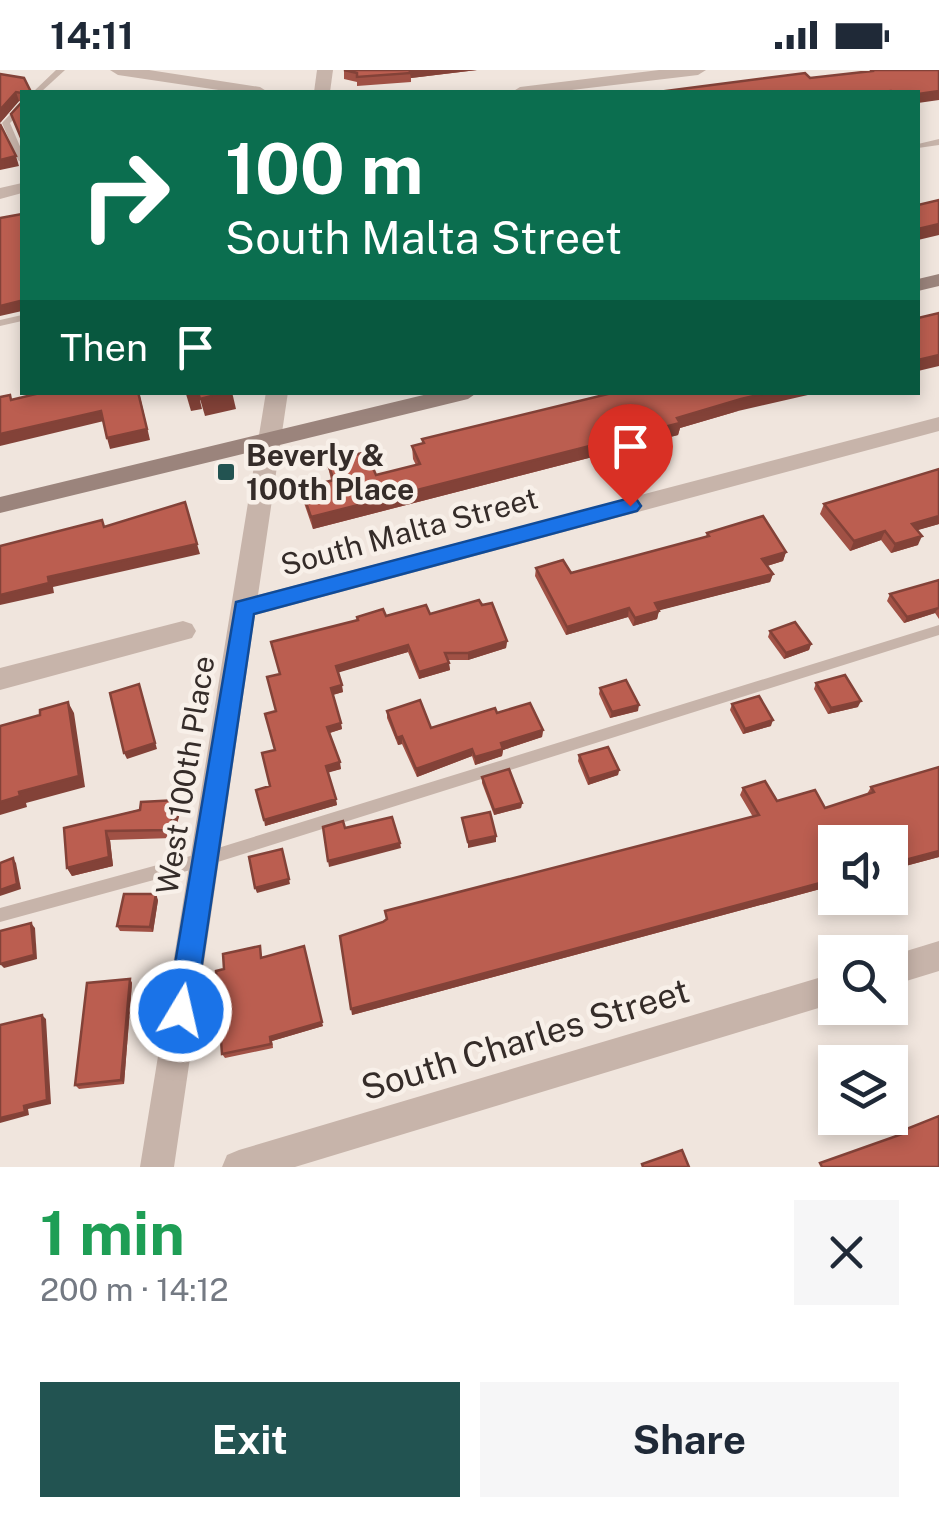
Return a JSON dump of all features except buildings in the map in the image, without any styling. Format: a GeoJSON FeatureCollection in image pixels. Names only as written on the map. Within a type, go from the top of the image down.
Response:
{"type":"FeatureCollection","features":[{"type":"Feature","properties":{"kind":"main road"},"geometry":{"type":"LineString","coordinates":[[0,505],[456,395]]}},
{"type":"Feature","properties":{"kind":"street"},"geometry":{"type":"LineString","coordinates":[[118,70],[247,90]]}},
{"type":"Feature","properties":{"kind":"street"},"geometry":{"type":"LineString","coordinates":[[536,90],[698,70]]}},
{"type":"Feature","properties":{"kind":"street","name":"West 100th Place"},"geometry":{"type":"LineString","coordinates":[[157,1167],[276,395]]}},
{"type":"Feature","properties":{"kind":"street","name":"South Malta Street"},"geometry":{"type":"LineString","coordinates":[[244,608],[939,424]]}},
{"type":"Feature","properties":{"kind":"street"},"geometry":{"type":"LineString","coordinates":[[0,679],[183,631]]}},
{"type":"Feature","properties":{"kind":"street"},"geometry":{"type":"LineString","coordinates":[[908,965],[939,956]]}},
{"type":"Feature","properties":{"kind":"street","name":"South Charles Street"},"geometry":{"type":"LineString","coordinates":[[239,1167],[818,993]]}},
{"type":"Feature","properties":{"kind":"lane"},"geometry":{"type":"LineString","coordinates":[[40,90],[60,70]]}},
{"type":"Feature","properties":{"kind":"lane"},"geometry":{"type":"LineString","coordinates":[[3,123],[20,156]]}},
{"type":"Feature","properties":{"kind":"lane"},"geometry":{"type":"LineString","coordinates":[[0,914],[205,858],[939,630]]}},
{"type":"Feature","properties":{"kind":"place","name":"Beverly & 100th Place"},"geometry":{"type":"Point","coordinates":[226,472]}},
{"type":"Feature","properties":{"kind":"route"},"geometry":{"type":"LineString","coordinates":[[181,1011],[244,608],[630,506]]}}]}
